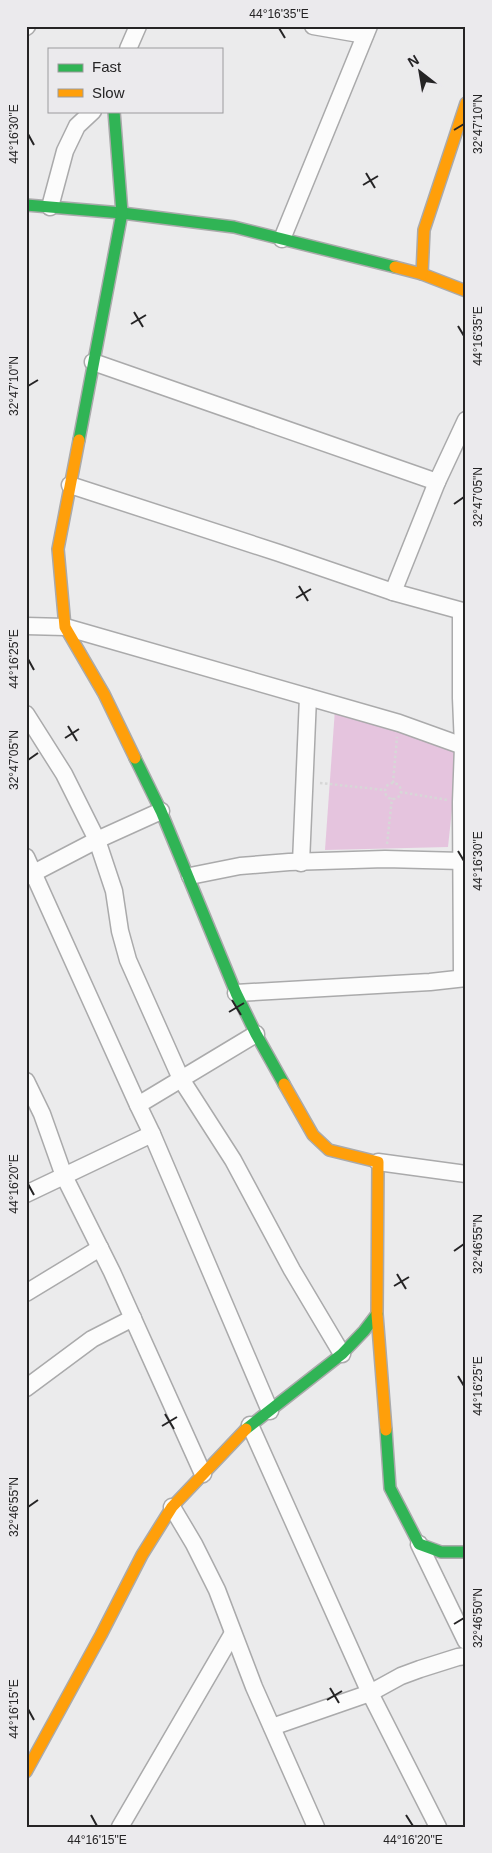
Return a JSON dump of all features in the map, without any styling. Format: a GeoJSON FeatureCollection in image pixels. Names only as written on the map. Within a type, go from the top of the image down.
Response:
{"type":"FeatureCollection","features":[{"type":"Feature","properties":{"kind":"street"},"geometry":{"type":"LineString","coordinates":[[128,48],[138,26]]}},
{"type":"Feature","properties":{"kind":"street"},"geometry":{"type":"LineString","coordinates":[[282,239],[367,31],[313,26]]}},
{"type":"Feature","properties":{"kind":"street"},"geometry":{"type":"LineString","coordinates":[[422,274],[424,230],[466,103]]}},
{"type":"Feature","properties":{"kind":"street"},"geometry":{"type":"LineString","coordinates":[[50,207],[65,151],[77,126],[92,112]]}},
{"type":"Feature","properties":{"kind":"street"},"geometry":{"type":"LineString","coordinates":[[114,112],[122,213],[58,549],[65,627],[104,694],[161,811],[190,876],[236,992],[256,1034],[313,1135],[329,1150],[378,1162],[466,1174]]}},
{"type":"Feature","properties":{"kind":"street"},"geometry":{"type":"LineString","coordinates":[[26,206],[122,213],[234,227],[422,274],[466,291]]}},
{"type":"Feature","properties":{"kind":"street"},"geometry":{"type":"LineString","coordinates":[[93,362],[438,482]]}},
{"type":"Feature","properties":{"kind":"street"},"geometry":{"type":"LineString","coordinates":[[393,592],[438,482],[466,420]]}},
{"type":"Feature","properties":{"kind":"street"},"geometry":{"type":"LineString","coordinates":[[70,485],[393,592],[463,612],[460,698],[463,746],[461,802],[464,978],[430,982],[236,992]]}},
{"type":"Feature","properties":{"kind":"street"},"geometry":{"type":"LineString","coordinates":[[26,626],[65,627],[398,723],[463,746]]}},
{"type":"Feature","properties":{"kind":"street"},"geometry":{"type":"LineString","coordinates":[[301,863],[308,697]]}},
{"type":"Feature","properties":{"kind":"street"},"geometry":{"type":"LineString","coordinates":[[26,714],[64,774],[97,840],[114,891],[120,931],[128,960],[181,1079],[233,1160],[292,1270],[342,1354]]}},
{"type":"Feature","properties":{"kind":"street"},"geometry":{"type":"LineString","coordinates":[[30,876],[97,840],[161,811]]}},
{"type":"Feature","properties":{"kind":"street"},"geometry":{"type":"LineString","coordinates":[[26,857],[30,876],[152,1134],[270,1411]]}},
{"type":"Feature","properties":{"kind":"street"},"geometry":{"type":"LineString","coordinates":[[190,876],[240,866],[385,859],[462,861]]}},
{"type":"Feature","properties":{"kind":"street"},"geometry":{"type":"LineString","coordinates":[[138,1105],[256,1034]]}},
{"type":"Feature","properties":{"kind":"street"},"geometry":{"type":"LineString","coordinates":[[26,1080],[42,1114],[64,1176],[133,1318],[203,1474]]}},
{"type":"Feature","properties":{"kind":"street"},"geometry":{"type":"LineString","coordinates":[[26,1194],[152,1134]]}},
{"type":"Feature","properties":{"kind":"street"},"geometry":{"type":"LineString","coordinates":[[378,1162],[377,1314],[390,1488],[466,1641]]}},
{"type":"Feature","properties":{"kind":"street"},"geometry":{"type":"LineString","coordinates":[[26,1293],[100,1248]]}},
{"type":"Feature","properties":{"kind":"street"},"geometry":{"type":"LineString","coordinates":[[28,1764],[101,1635],[142,1555],[172,1507],[250,1425],[342,1354],[377,1314]]}},
{"type":"Feature","properties":{"kind":"street"},"geometry":{"type":"LineString","coordinates":[[26,1388],[92,1339],[133,1318]]}},
{"type":"Feature","properties":{"kind":"street"},"geometry":{"type":"LineString","coordinates":[[250,1425],[370,1693],[438,1827]]}},
{"type":"Feature","properties":{"kind":"street"},"geometry":{"type":"LineString","coordinates":[[172,1507],[194,1544],[217,1590],[257,1694],[316,1827]]}},
{"type":"Feature","properties":{"kind":"street"},"geometry":{"type":"LineString","coordinates":[[419,1544],[441,1552],[466,1552]]}},
{"type":"Feature","properties":{"kind":"street"},"geometry":{"type":"LineString","coordinates":[[120,1827],[233,1633]]}},
{"type":"Feature","properties":{"kind":"street"},"geometry":{"type":"LineString","coordinates":[[272,1727],[370,1693],[401,1676],[463,1660]]}},
{"type":"Feature","properties":{"kind":"path"},"geometry":{"type":"LineString","coordinates":[[393,783],[398,723]]}},
{"type":"Feature","properties":{"kind":"path"},"geometry":{"type":"LineString","coordinates":[[304,782],[385,790]]}},
{"type":"Feature","properties":{"kind":"path"},"geometry":{"type":"LineString","coordinates":[[385,790],[388,785],[393,783]]}},
{"type":"Feature","properties":{"kind":"path"},"geometry":{"type":"LineString","coordinates":[[385,790],[386,795],[392,798],[397,797],[400,792],[399,786],[393,783]]}},
{"type":"Feature","properties":{"kind":"path"},"geometry":{"type":"LineString","coordinates":[[400,792],[461,802]]}},
{"type":"Feature","properties":{"kind":"path"},"geometry":{"type":"LineString","coordinates":[[385,859],[392,798]]}},
{"type":"Feature","properties":{"kind":"shaded area"},"geometry":{"type":"Polygon","coordinates":[[[335,709],[458,753],[448,847],[325,850],[335,709]]]}},
{"type":"Feature","properties":{"kind":"traffic: fast"},"geometry":{"type":"LineString","coordinates":[[79,440],[122,213],[114,112]]}},
{"type":"Feature","properties":{"kind":"traffic: fast"},"geometry":{"type":"LineString","coordinates":[[26,205],[122,213],[234,227],[395,267]]}},
{"type":"Feature","properties":{"kind":"traffic: fast"},"geometry":{"type":"LineString","coordinates":[[135,758],[161,811],[236,993],[284,1084]]}},
{"type":"Feature","properties":{"kind":"traffic: fast"},"geometry":{"type":"LineString","coordinates":[[246,1429],[342,1354],[377,1314]]}},
{"type":"Feature","properties":{"kind":"traffic: fast"},"geometry":{"type":"LineString","coordinates":[[386,1430],[390,1488],[419,1544],[441,1552],[466,1552]]}},
{"type":"Feature","properties":{"kind":"traffic: slow"},"geometry":{"type":"LineString","coordinates":[[422,274],[424,230],[466,103]]}},
{"type":"Feature","properties":{"kind":"traffic: slow"},"geometry":{"type":"LineString","coordinates":[[395,267],[422,274],[466,291]]}},
{"type":"Feature","properties":{"kind":"traffic: slow"},"geometry":{"type":"LineString","coordinates":[[79,440],[58,549],[65,627],[104,694],[135,758]]}},
{"type":"Feature","properties":{"kind":"traffic: slow"},"geometry":{"type":"LineString","coordinates":[[284,1084],[313,1135],[329,1150],[378,1162],[377,1314],[386,1430]]}},
{"type":"Feature","properties":{"kind":"traffic: slow"},"geometry":{"type":"LineString","coordinates":[[26,1772],[101,1635],[142,1555],[172,1507],[246,1429]]}}]}
